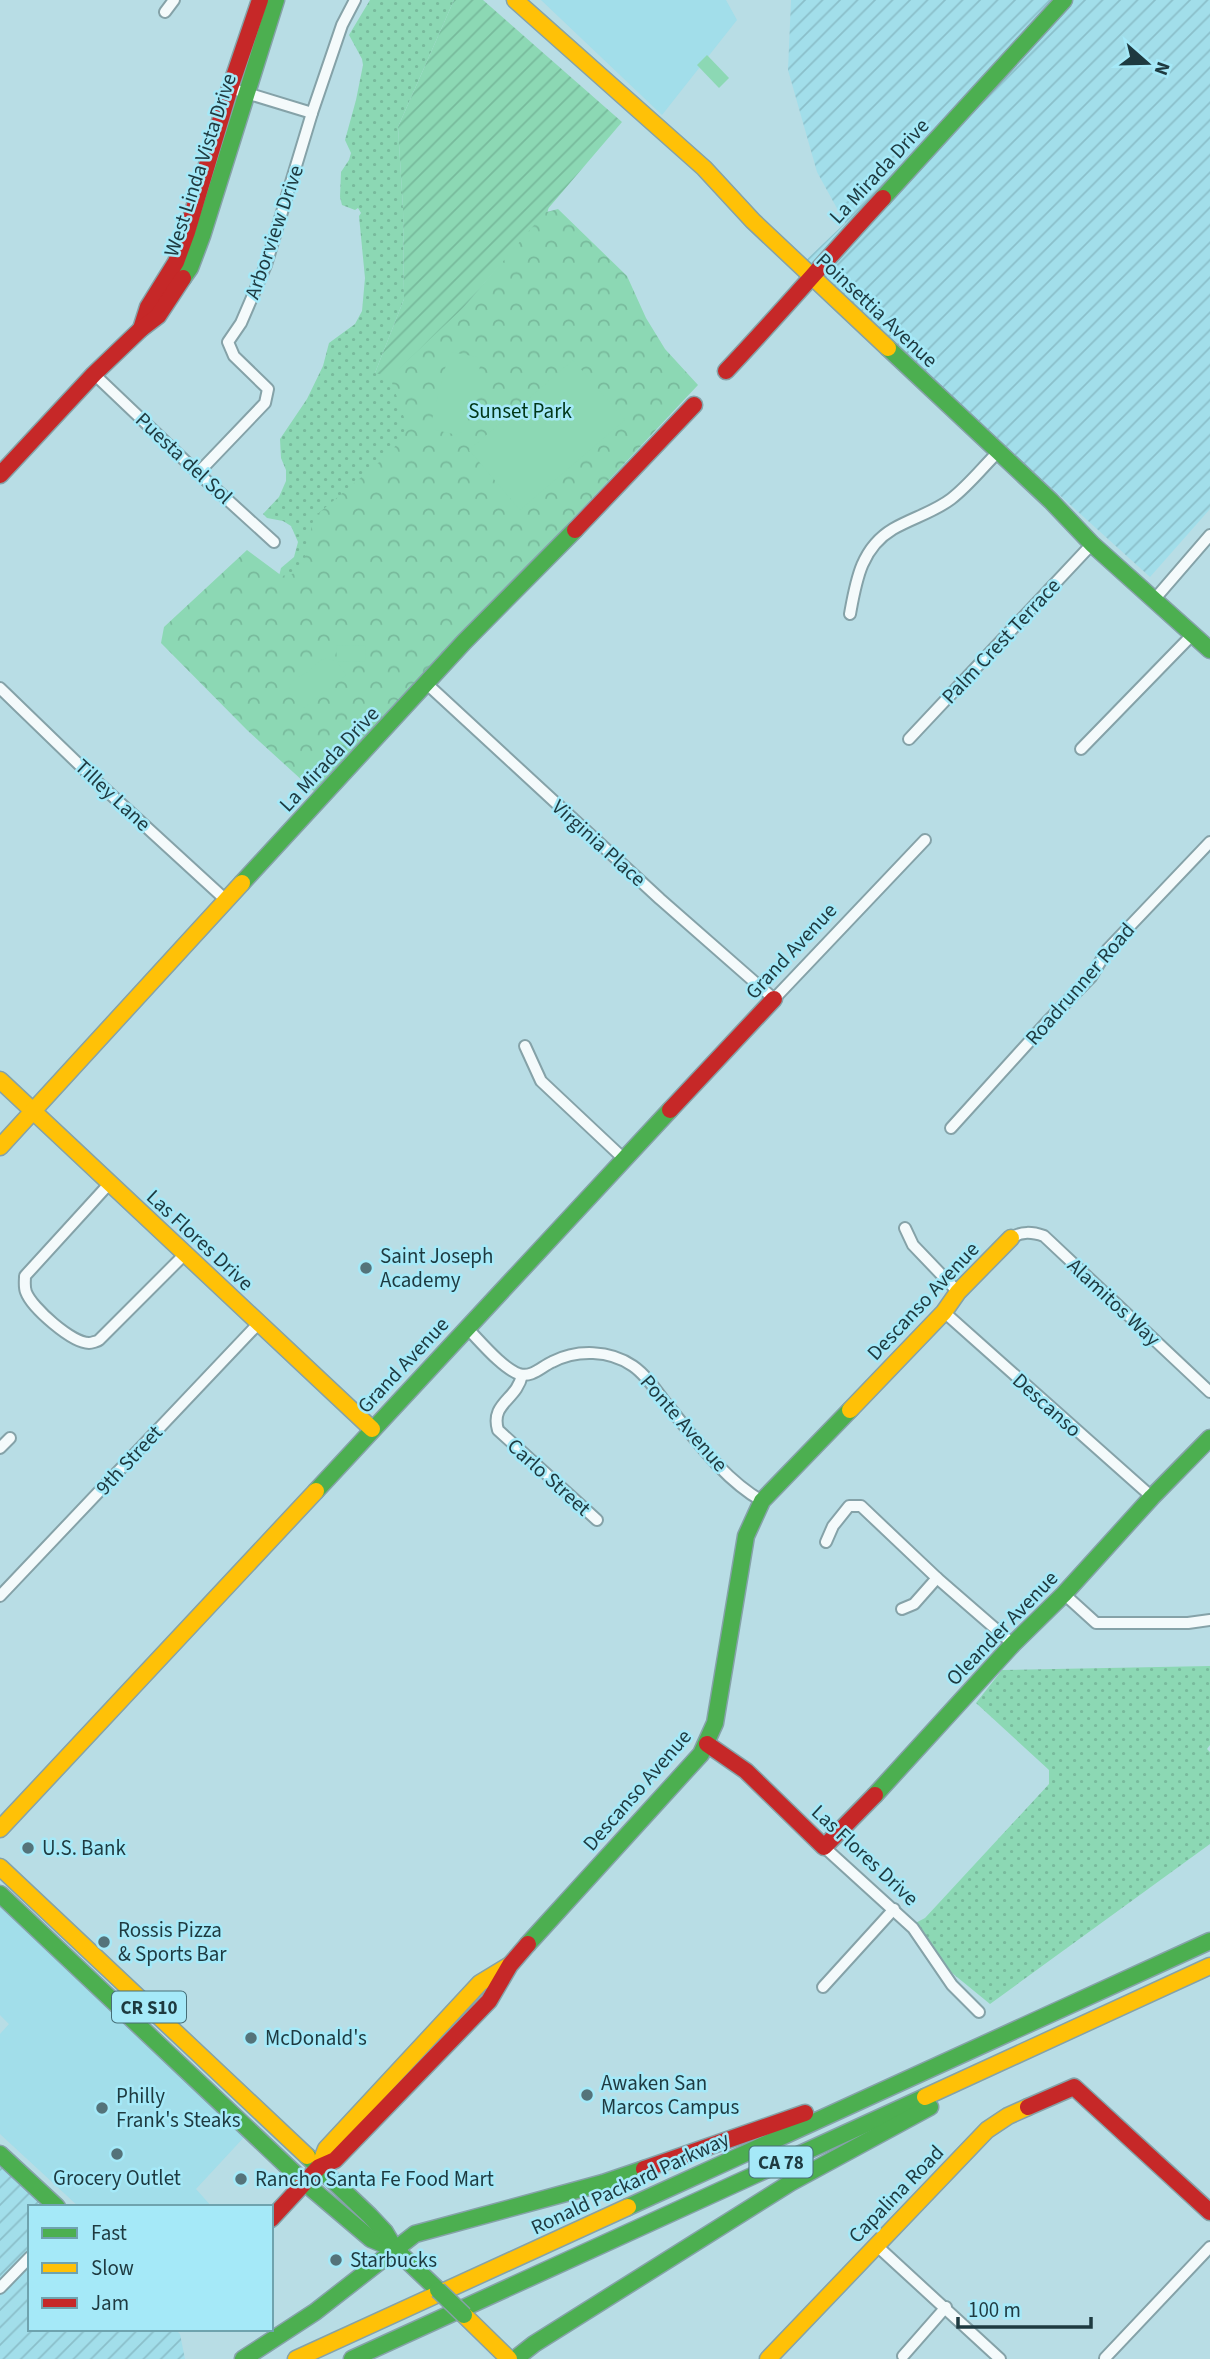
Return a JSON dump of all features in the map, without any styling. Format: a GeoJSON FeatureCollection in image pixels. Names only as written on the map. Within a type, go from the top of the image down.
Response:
{"type":"FeatureCollection","features":[{"type":"Feature","properties":{"kind":"main road","name":"West Linda Vista Drive"},"geometry":{"type":"LineString","coordinates":[[141,329],[148,307],[179,252],[260,0]]}},
{"type":"Feature","properties":{"kind":"main road","name":"West Linda Vista Drive"},"geometry":{"type":"LineString","coordinates":[[0,475],[94,374],[158,316],[190,268],[276,0]]}},
{"type":"Feature","properties":{"kind":"main road","name":"Poinsettia Avenue"},"geometry":{"type":"LineString","coordinates":[[515,0],[704,168],[753,221],[1092,544],[1210,650]]}},
{"type":"Feature","properties":{"kind":"main road","name":"La Mirada Drive"},"geometry":{"type":"LineString","coordinates":[[726,371],[796,297],[811,276],[1057,2]]}},
{"type":"Feature","properties":{"kind":"main road","name":"La Mirada Drive"},"geometry":{"type":"LineString","coordinates":[[0,1147],[464,642],[543,564],[694,405]]}},
{"type":"Feature","properties":{"kind":"main road","name":"Grand Avenue"},"geometry":{"type":"LineString","coordinates":[[0,1829],[774,999]]}},
{"type":"Feature","properties":{"kind":"main road","name":"Las Flores Drive"},"geometry":{"type":"LineString","coordinates":[[0,1080],[372,1429]]}},
{"type":"Feature","properties":{"kind":"main road","name":"Descanso Avenue"},"geometry":{"type":"LineString","coordinates":[[273,2217],[319,2167],[335,2160],[489,2001],[510,1965],[688,1770],[707,1744],[715,1723],[746,1536],[762,1501],[1011,1238]]}},
{"type":"Feature","properties":{"kind":"main road","name":"Oleander Avenue"},"geometry":{"type":"LineString","coordinates":[[824,1847],[1210,1438]]}},
{"type":"Feature","properties":{"kind":"main road","name":"Las Flores Drive"},"geometry":{"type":"LineString","coordinates":[[707,1744],[746,1772],[824,1847]]}},
{"type":"Feature","properties":{"kind":"main road","name":"CR S10"},"geometry":{"type":"LineString","coordinates":[[0,1867],[370,2216],[385,2232],[395,2249],[509,2359]]}},
{"type":"Feature","properties":{"kind":"main road","name":"CR S10"},"geometry":{"type":"LineString","coordinates":[[0,1894],[305,2183],[371,2239],[395,2249]]}},
{"type":"Feature","properties":{"kind":"main road"},"geometry":{"type":"LineString","coordinates":[[45,1937],[74,1946],[81,1943]]}},
{"type":"Feature","properties":{"kind":"main road","name":"Ronald Packard Parkway"},"geometry":{"type":"LineString","coordinates":[[296,2359],[1210,1941]]}},
{"type":"Feature","properties":{"kind":"main road","name":"Ronald Packard Parkway"},"geometry":{"type":"LineString","coordinates":[[352,2359],[1210,1966]]}},
{"type":"Feature","properties":{"kind":"main road"},"geometry":{"type":"LineString","coordinates":[[515,2359],[534,2344],[790,2183],[1057,2037]]}},
{"type":"Feature","properties":{"kind":"main road","name":"Capalina Road"},"geometry":{"type":"LineString","coordinates":[[768,2359],[987,2130],[1008,2116],[1074,2087],[1210,2213]]}},
{"type":"Feature","properties":{"kind":"main road"},"geometry":{"type":"LineString","coordinates":[[243,2359],[315,2312],[415,2234],[603,2183],[819,2108],[850,2106]]}},
{"type":"Feature","properties":{"kind":"main road"},"geometry":{"type":"LineString","coordinates":[[0,2154],[55,2205]]}},
{"type":"Feature","properties":{"kind":"main road"},"geometry":{"type":"LineString","coordinates":[[366,2359],[432,2323]]}},
{"type":"Feature","properties":{"kind":"street"},"geometry":{"type":"LineString","coordinates":[[165,12],[174,0]]}},
{"type":"Feature","properties":{"kind":"street","name":"Arborview Drive"},"geometry":{"type":"LineString","coordinates":[[198,473],[265,403],[268,389],[234,356],[228,342],[241,323],[267,265],[312,113],[342,25],[355,0]]}},
{"type":"Feature","properties":{"kind":"street"},"geometry":{"type":"LineString","coordinates":[[230,88],[312,113]]}},
{"type":"Feature","properties":{"kind":"street","name":"Puesta del Sol"},"geometry":{"type":"LineString","coordinates":[[94,374],[274,542]]}},
{"type":"Feature","properties":{"kind":"street"},"geometry":{"type":"LineString","coordinates":[[850,614],[859,570],[869,551],[893,529],[953,498],[998,452]]}},
{"type":"Feature","properties":{"kind":"street"},"geometry":{"type":"LineString","coordinates":[[1153,601],[1210,535]]}},
{"type":"Feature","properties":{"kind":"street","name":"Palm Crest Terrace"},"geometry":{"type":"LineString","coordinates":[[909,739],[1092,544]]}},
{"type":"Feature","properties":{"kind":"street"},"geometry":{"type":"LineString","coordinates":[[1081,749],[1193,634]]}},
{"type":"Feature","properties":{"kind":"street","name":"Virginia Place"},"geometry":{"type":"LineString","coordinates":[[427,684],[652,892],[774,999]]}},
{"type":"Feature","properties":{"kind":"street","name":"Tilley Lane"},"geometry":{"type":"LineString","coordinates":[[0,688],[227,901]]}},
{"type":"Feature","properties":{"kind":"street","name":"Grand Avenue"},"geometry":{"type":"LineString","coordinates":[[774,999],[925,840]]}},
{"type":"Feature","properties":{"kind":"street","name":"Roadrunner Road"},"geometry":{"type":"LineString","coordinates":[[951,1128],[1091,977],[1108,950],[1210,842]]}},
{"type":"Feature","properties":{"kind":"street"},"geometry":{"type":"LineString","coordinates":[[525,1046],[541,1081],[624,1159]]}},
{"type":"Feature","properties":{"kind":"street"},"geometry":{"type":"LineString","coordinates":[[109,1184],[25,1276],[27,1295],[45,1316],[74,1340],[90,1343],[99,1340],[185,1254]]}},
{"type":"Feature","properties":{"kind":"street"},"geometry":{"type":"LineString","coordinates":[[905,1228],[913,1245],[958,1292]]}},
{"type":"Feature","properties":{"kind":"street","name":"Alamitos Way"},"geometry":{"type":"LineString","coordinates":[[1011,1238],[1033,1232],[1044,1236],[1210,1392]]}},
{"type":"Feature","properties":{"kind":"street","name":"Descanso"},"geometry":{"type":"LineString","coordinates":[[944,1311],[1152,1497]]}},
{"type":"Feature","properties":{"kind":"street","name":"9th Street"},"geometry":{"type":"LineString","coordinates":[[0,1596],[258,1324]]}},
{"type":"Feature","properties":{"kind":"street"},"geometry":{"type":"LineString","coordinates":[[467,1328],[511,1370],[522,1375]]}},
{"type":"Feature","properties":{"kind":"street","name":"Ponte Avenue"},"geometry":{"type":"LineString","coordinates":[[522,1375],[531,1375],[554,1361],[575,1353],[610,1355],[633,1366],[711,1457],[748,1493],[762,1501]]}},
{"type":"Feature","properties":{"kind":"street","name":"Carlo Street"},"geometry":{"type":"LineString","coordinates":[[522,1375],[510,1399],[498,1410],[495,1420],[502,1434],[597,1520]]}},
{"type":"Feature","properties":{"kind":"street"},"geometry":{"type":"LineString","coordinates":[[0,1448],[10,1438]]}},
{"type":"Feature","properties":{"kind":"street"},"geometry":{"type":"LineString","coordinates":[[826,1542],[833,1525],[849,1506],[861,1506],[937,1578],[1013,1644]]}},
{"type":"Feature","properties":{"kind":"street"},"geometry":{"type":"LineString","coordinates":[[902,1609],[914,1604],[937,1578]]}},
{"type":"Feature","properties":{"kind":"street"},"geometry":{"type":"LineString","coordinates":[[1065,1594],[1096,1623],[1188,1623],[1210,1620]]}},
{"type":"Feature","properties":{"kind":"street","name":"Las Flores Drive"},"geometry":{"type":"LineString","coordinates":[[824,1847],[913,1928],[952,1985],[979,2012]]}},
{"type":"Feature","properties":{"kind":"street"},"geometry":{"type":"LineString","coordinates":[[823,1987],[894,1909]]}},
{"type":"Feature","properties":{"kind":"street"},"geometry":{"type":"LineString","coordinates":[[876,2245],[1000,2359]]}},
{"type":"Feature","properties":{"kind":"street"},"geometry":{"type":"LineString","coordinates":[[1105,2358],[1210,2247]]}},
{"type":"Feature","properties":{"kind":"street"},"geometry":{"type":"LineString","coordinates":[[0,2288],[28,2259]]}},
{"type":"Feature","properties":{"kind":"street"},"geometry":{"type":"LineString","coordinates":[[903,2356],[946,2307]]}},
{"type":"Feature","properties":{"kind":"shaded area"},"geometry":{"type":"Polygon","coordinates":[[[541,0],[726,0],[737,20],[662,115],[541,0]]]}},
{"type":"Feature","properties":{"kind":"shaded area"},"geometry":{"type":"Polygon","coordinates":[[[791,0],[1210,0],[1210,509],[1150,577],[803,263],[845,223],[817,172],[788,70],[791,0]]]}},
{"type":"Feature","properties":{"kind":"shaded area"},"geometry":{"type":"Polygon","coordinates":[[[0,1901],[247,2134],[196,2189],[210,2205],[77,2205],[0,2134],[0,2034],[9,2024],[0,2015],[0,1901]]]}},
{"type":"Feature","properties":{"kind":"shaded area"},"geometry":{"type":"Polygon","coordinates":[[[0,2164],[43,2205],[28,2205],[28,2331],[177,2331],[185,2359],[0,2359],[0,2164]]]}},
{"type":"Feature","properties":{"kind":"green space"},"geometry":{"type":"Polygon","coordinates":[[[370,0],[454,0],[398,127],[403,208],[404,299],[375,373],[464,307],[549,206],[544,227],[422,420],[329,560],[267,595],[281,568],[294,557],[298,542],[291,526],[283,521],[267,518],[263,514],[279,497],[286,481],[280,439],[307,399],[323,366],[329,343],[355,324],[362,311],[365,278],[359,216],[361,213],[358,208],[355,210],[342,205],[340,197],[341,172],[351,153],[345,140],[363,65],[349,35],[370,0]]]}},
{"type":"Feature","properties":{"kind":"green space"},"geometry":{"type":"Polygon","coordinates":[[[454,0],[483,0],[622,122],[464,307],[390,377],[375,373],[404,299],[403,208],[398,127],[454,0]]]}},
{"type":"Feature","properties":{"kind":"green space"},"geometry":{"type":"Polygon","coordinates":[[[707,55],[729,78],[719,88],[697,65],[707,55]]]}},
{"type":"Feature","properties":{"kind":"green space","name":"Sunset Park"},"geometry":{"type":"Polygon","coordinates":[[[558,209],[627,276],[646,318],[665,349],[698,385],[316,793],[247,730],[161,643],[164,627],[247,550],[282,576],[301,572],[314,517],[390,453],[408,429],[390,377],[464,307],[543,213],[558,209]]]}},
{"type":"Feature","properties":{"kind":"green space"},"geometry":{"type":"Polygon","coordinates":[[[452,352],[477,357],[481,362],[464,430],[457,435],[436,430],[431,423],[448,357],[452,352]]]}},
{"type":"Feature","properties":{"kind":"green space"},"geometry":{"type":"Polygon","coordinates":[[[573,360],[625,420],[520,510],[469,450],[573,360]]]}},
{"type":"Feature","properties":{"kind":"green space"},"geometry":{"type":"Polygon","coordinates":[[[365,645],[366,661],[337,662],[336,646],[365,645]]]}},
{"type":"Feature","properties":{"kind":"green space"},"geometry":{"type":"Polygon","coordinates":[[[321,660],[337,662],[346,675],[302,709],[291,696],[291,684],[321,660]]]}},
{"type":"Feature","properties":{"kind":"green space"},"geometry":{"type":"Polygon","coordinates":[[[1210,1666],[1210,1745],[1207,1749],[1210,1752],[1210,1844],[990,2004],[930,1955],[906,1928],[925,1918],[1049,1784],[1049,1770],[976,1703],[1002,1670],[1210,1666]]]}},
{"type":"Feature","properties":{"kind":"traffic: fast"},"geometry":{"type":"LineString","coordinates":[[183,278],[190,268],[202,236],[276,0]]}},
{"type":"Feature","properties":{"kind":"traffic: fast"},"geometry":{"type":"LineString","coordinates":[[883,198],[1064,0]]}},
{"type":"Feature","properties":{"kind":"traffic: fast"},"geometry":{"type":"LineString","coordinates":[[888,348],[1051,501],[1092,544],[1210,650]]}},
{"type":"Feature","properties":{"kind":"traffic: fast"},"geometry":{"type":"LineString","coordinates":[[242,883],[464,642],[575,530]]}},
{"type":"Feature","properties":{"kind":"traffic: fast"},"geometry":{"type":"LineString","coordinates":[[316,1491],[670,1110]]}},
{"type":"Feature","properties":{"kind":"traffic: fast"},"geometry":{"type":"LineString","coordinates":[[528,1944],[701,1754],[715,1723],[746,1536],[762,1501],[850,1410]]}},
{"type":"Feature","properties":{"kind":"traffic: fast"},"geometry":{"type":"LineString","coordinates":[[875,1795],[1013,1644],[1064,1594],[1210,1438]]}},
{"type":"Feature","properties":{"kind":"traffic: fast"},"geometry":{"type":"LineString","coordinates":[[0,1894],[305,2183],[371,2239],[395,2249]]}},
{"type":"Feature","properties":{"kind":"traffic: fast"},"geometry":{"type":"LineString","coordinates":[[628,2207],[1210,1941]]}},
{"type":"Feature","properties":{"kind":"traffic: fast"},"geometry":{"type":"LineString","coordinates":[[352,2359],[925,2097]]}},
{"type":"Feature","properties":{"kind":"traffic: fast"},"geometry":{"type":"LineString","coordinates":[[515,2359],[534,2344],[790,2183],[930,2107]]}},
{"type":"Feature","properties":{"kind":"traffic: fast"},"geometry":{"type":"LineString","coordinates":[[0,2154],[55,2205]]}},
{"type":"Feature","properties":{"kind":"traffic: fast"},"geometry":{"type":"LineString","coordinates":[[307,2156],[370,2216],[385,2232],[395,2249],[438,2290]]}},
{"type":"Feature","properties":{"kind":"traffic: fast"},"geometry":{"type":"LineString","coordinates":[[243,2359],[315,2312],[415,2234],[603,2183],[644,2169]]}},
{"type":"Feature","properties":{"kind":"traffic: fast"},"geometry":{"type":"LineString","coordinates":[[438,2290],[464,2315]]}},
{"type":"Feature","properties":{"kind":"traffic: slow"},"geometry":{"type":"LineString","coordinates":[[515,0],[704,168],[753,221],[888,348]]}},
{"type":"Feature","properties":{"kind":"traffic: slow"},"geometry":{"type":"LineString","coordinates":[[0,1147],[242,883]]}},
{"type":"Feature","properties":{"kind":"traffic: slow"},"geometry":{"type":"LineString","coordinates":[[0,1080],[372,1429]]}},
{"type":"Feature","properties":{"kind":"traffic: slow"},"geometry":{"type":"LineString","coordinates":[[850,1410],[1011,1238]]}},
{"type":"Feature","properties":{"kind":"traffic: slow"},"geometry":{"type":"LineString","coordinates":[[0,1829],[316,1491]]}},
{"type":"Feature","properties":{"kind":"traffic: slow"},"geometry":{"type":"LineString","coordinates":[[0,1867],[307,2156]]}},
{"type":"Feature","properties":{"kind":"traffic: slow"},"geometry":{"type":"LineString","coordinates":[[319,2167],[326,2149],[480,1983],[508,1966]]}},
{"type":"Feature","properties":{"kind":"traffic: slow"},"geometry":{"type":"LineString","coordinates":[[925,2097],[1210,1966]]}},
{"type":"Feature","properties":{"kind":"traffic: slow"},"geometry":{"type":"LineString","coordinates":[[768,2359],[987,2130],[1028,2107]]}},
{"type":"Feature","properties":{"kind":"traffic: slow"},"geometry":{"type":"LineString","coordinates":[[296,2359],[628,2207]]}},
{"type":"Feature","properties":{"kind":"traffic: slow"},"geometry":{"type":"LineString","coordinates":[[464,2315],[509,2359]]}},
{"type":"Feature","properties":{"kind":"traffic: jam"},"geometry":{"type":"LineString","coordinates":[[141,329],[148,307],[176,262],[187,232],[230,88],[260,0]]}},
{"type":"Feature","properties":{"kind":"traffic: jam"},"geometry":{"type":"LineString","coordinates":[[726,371],[883,198]]}},
{"type":"Feature","properties":{"kind":"traffic: jam"},"geometry":{"type":"LineString","coordinates":[[0,475],[94,374],[158,316],[183,278]]}},
{"type":"Feature","properties":{"kind":"traffic: jam"},"geometry":{"type":"LineString","coordinates":[[575,530],[694,405]]}},
{"type":"Feature","properties":{"kind":"traffic: jam"},"geometry":{"type":"LineString","coordinates":[[670,1110],[774,999]]}},
{"type":"Feature","properties":{"kind":"traffic: jam"},"geometry":{"type":"LineString","coordinates":[[707,1744],[746,1771],[824,1847],[875,1795]]}},
{"type":"Feature","properties":{"kind":"traffic: jam"},"geometry":{"type":"LineString","coordinates":[[273,2217],[319,2167],[335,2160],[489,2001],[510,1965],[528,1944]]}},
{"type":"Feature","properties":{"kind":"traffic: jam"},"geometry":{"type":"LineString","coordinates":[[1028,2107],[1074,2087],[1210,2212]]}},
{"type":"Feature","properties":{"kind":"traffic: jam"},"geometry":{"type":"LineString","coordinates":[[644,2169],[805,2113]]}},
{"type":"Feature","properties":{"kind":"place","name":"Saint Joseph Academy"},"geometry":{"type":"Point","coordinates":[366,1268]}},
{"type":"Feature","properties":{"kind":"place","name":"U.S. Bank"},"geometry":{"type":"Point","coordinates":[28,1848]}},
{"type":"Feature","properties":{"kind":"place","name":"Rossis Pizza & Sports Bar"},"geometry":{"type":"Point","coordinates":[104,1942]}},
{"type":"Feature","properties":{"kind":"place","name":"McDonald's"},"geometry":{"type":"Point","coordinates":[251,2038]}},
{"type":"Feature","properties":{"kind":"place","name":"Awaken San Marcos Campus"},"geometry":{"type":"Point","coordinates":[587,2095]}},
{"type":"Feature","properties":{"kind":"place","name":"Philly Frank's Steaks"},"geometry":{"type":"Point","coordinates":[102,2108]}},
{"type":"Feature","properties":{"kind":"place","name":"Grocery Outlet"},"geometry":{"type":"Point","coordinates":[117,2154]}},
{"type":"Feature","properties":{"kind":"place","name":"Rancho Santa Fe Food Mart"},"geometry":{"type":"Point","coordinates":[241,2179]}},
{"type":"Feature","properties":{"kind":"place","name":"Starbucks"},"geometry":{"type":"Point","coordinates":[336,2260]}}]}
